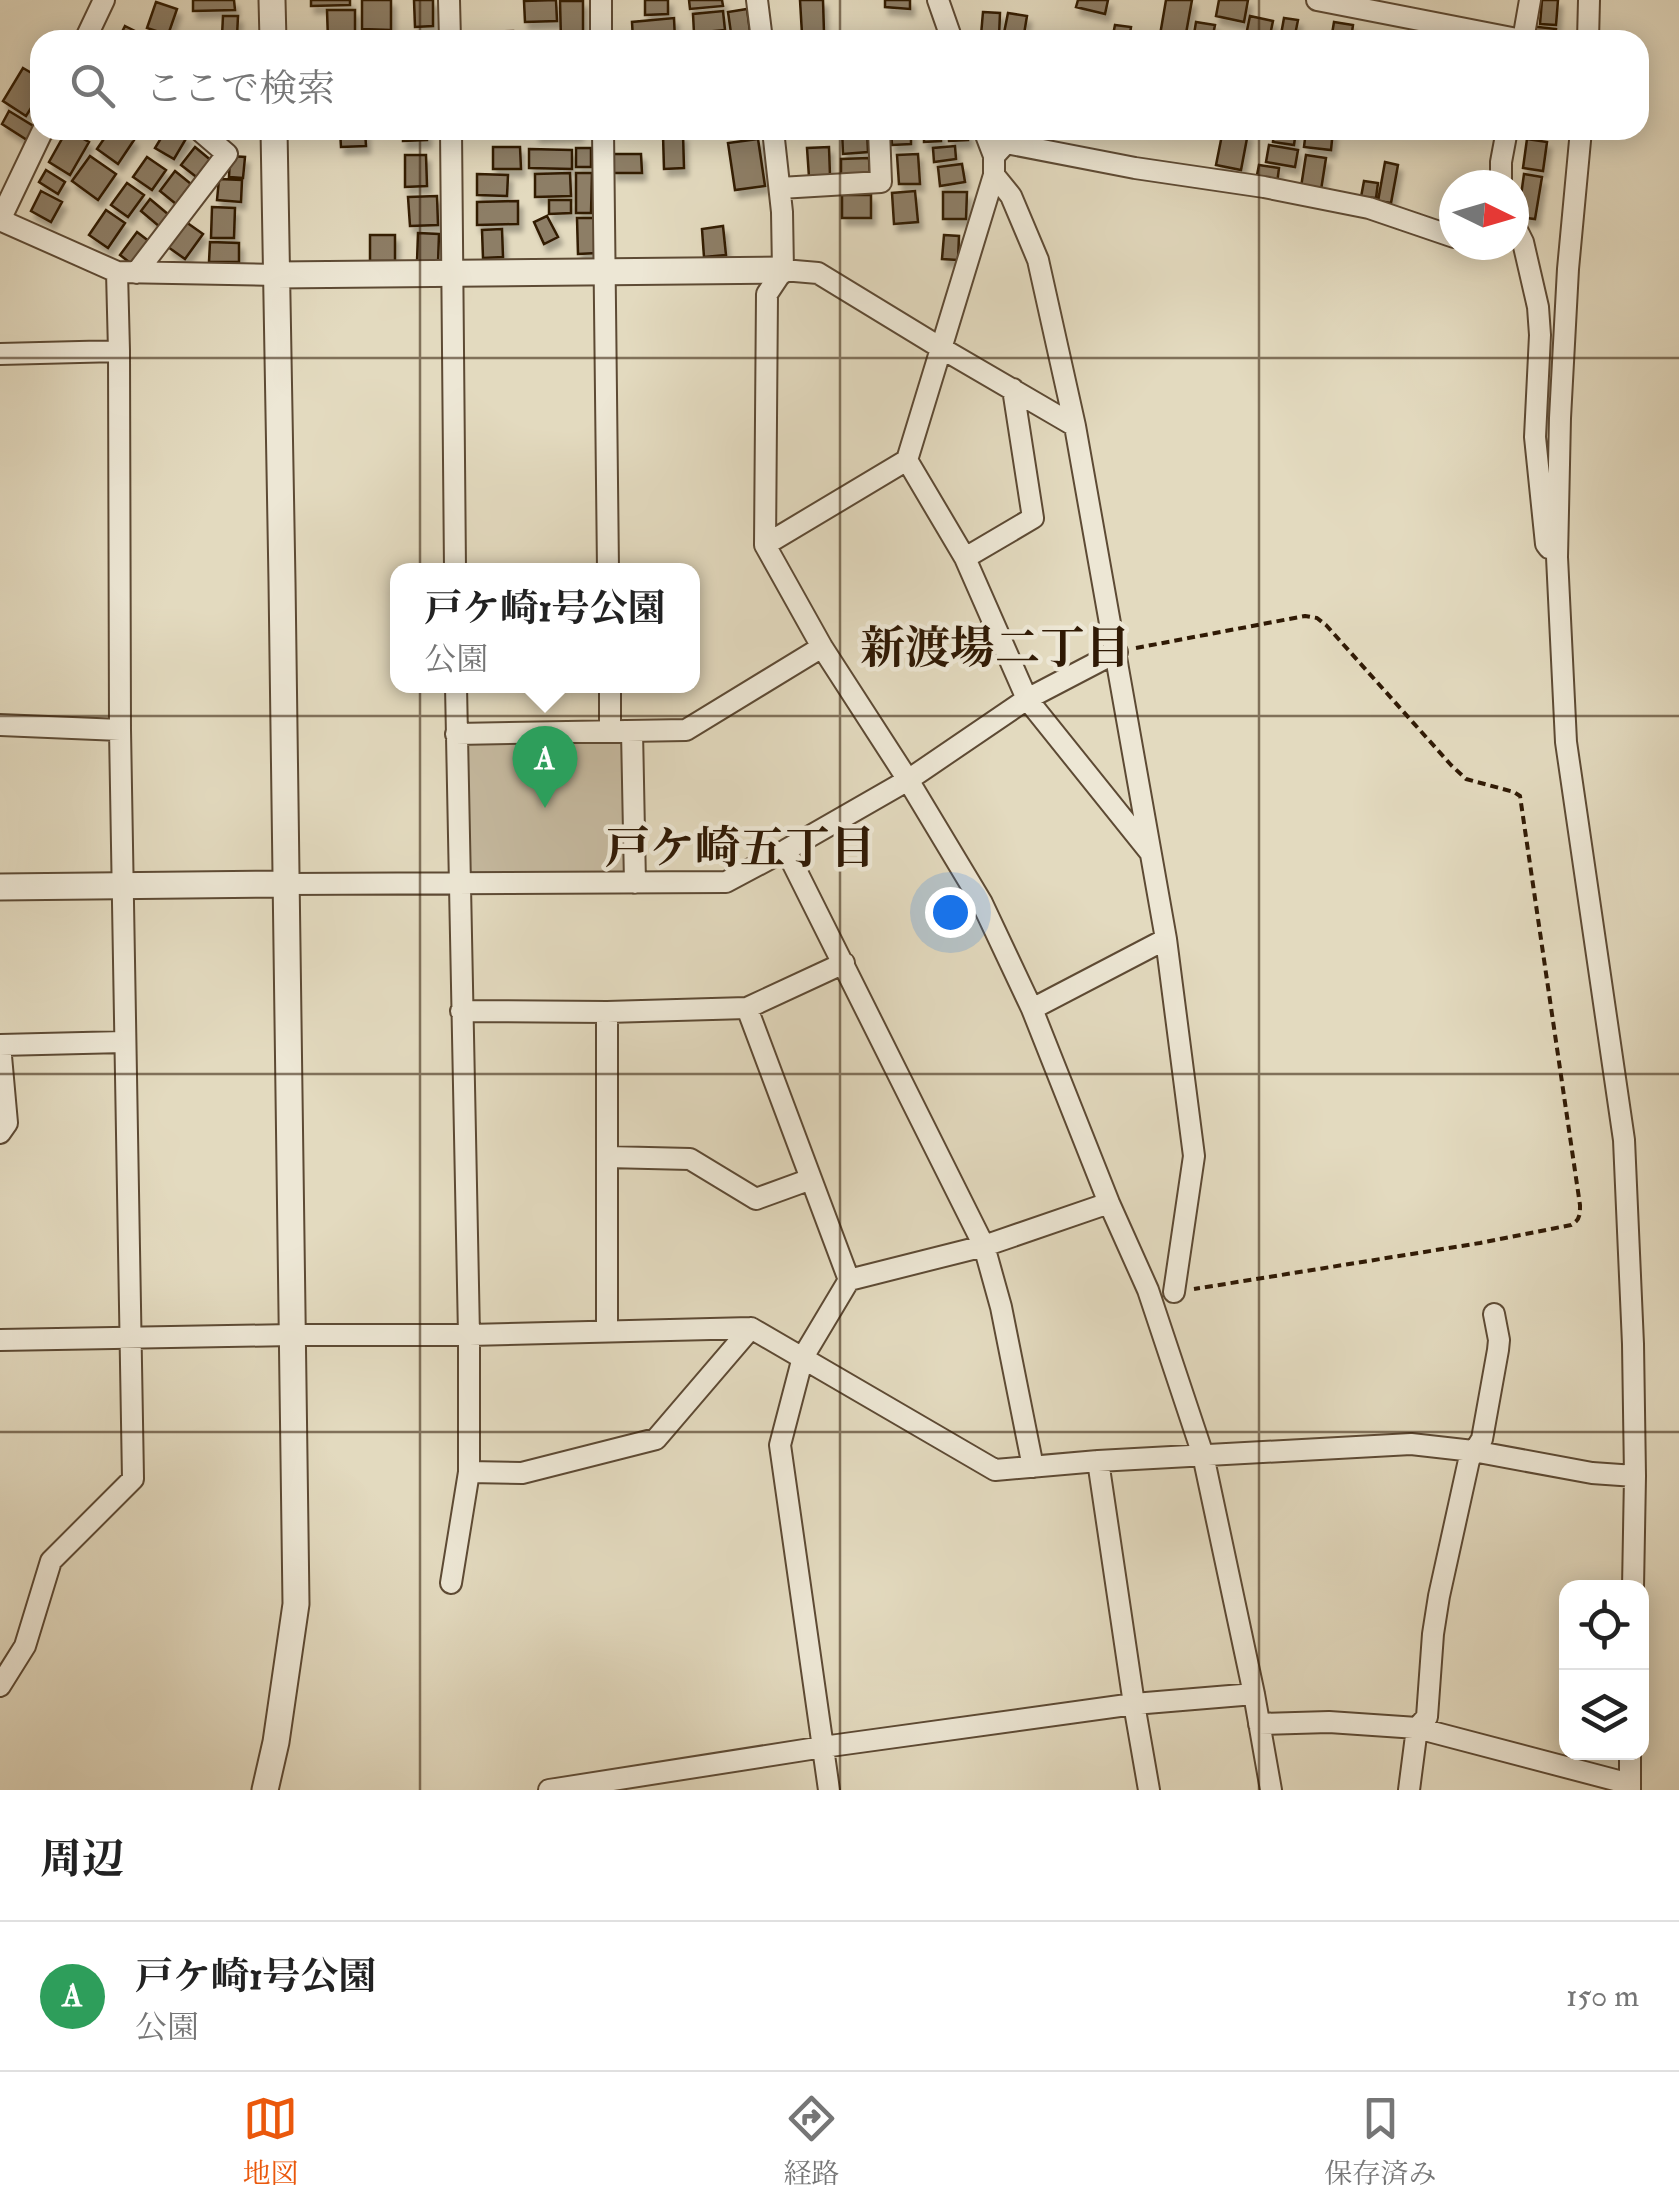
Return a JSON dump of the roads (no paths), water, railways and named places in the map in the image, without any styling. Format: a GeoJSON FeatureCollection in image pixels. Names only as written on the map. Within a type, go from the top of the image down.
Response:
{"type":"FeatureCollection","features":[{"type":"Feature","properties":{"kind":"street"},"geometry":{"type":"LineString","coordinates":[[90,30],[104,0]]}},
{"type":"Feature","properties":{"kind":"street"},"geometry":{"type":"LineString","coordinates":[[272,0],[273,30]]}},
{"type":"Feature","properties":{"kind":"street"},"geometry":{"type":"LineString","coordinates":[[449,0],[450,30]]}},
{"type":"Feature","properties":{"kind":"street"},"geometry":{"type":"LineString","coordinates":[[601,0],[601,30]]}},
{"type":"Feature","properties":{"kind":"street"},"geometry":{"type":"LineString","coordinates":[[758,0],[761,30]]}},
{"type":"Feature","properties":{"kind":"street"},"geometry":{"type":"LineString","coordinates":[[938,0],[948,30]]}},
{"type":"Feature","properties":{"kind":"street"},"geometry":{"type":"LineString","coordinates":[[1317,0],[1472,30]]}},
{"type":"Feature","properties":{"kind":"street"},"geometry":{"type":"LineString","coordinates":[[1525,30],[1530,0]]}},
{"type":"Feature","properties":{"kind":"street"},"geometry":{"type":"LineString","coordinates":[[1588,30],[1589,0]]}},
{"type":"Feature","properties":{"kind":"street"},"geometry":{"type":"LineString","coordinates":[[38,140],[0,220],[127,273],[605,270],[818,273],[1075,426]]}},
{"type":"Feature","properties":{"kind":"street"},"geometry":{"type":"LineString","coordinates":[[0,1686],[25,1646],[50,1561],[133,1479],[120,730],[120,351],[127,273],[227,154],[211,140]]}},
{"type":"Feature","properties":{"kind":"street"},"geometry":{"type":"LineString","coordinates":[[265,1790],[296,1604],[274,140]]}},
{"type":"Feature","properties":{"kind":"street"},"geometry":{"type":"LineString","coordinates":[[451,140],[455,563]]}},
{"type":"Feature","properties":{"kind":"street"},"geometry":{"type":"LineString","coordinates":[[603,140],[608,563]]}},
{"type":"Feature","properties":{"kind":"street"},"geometry":{"type":"LineString","coordinates":[[774,140],[783,270],[768,294],[765,545],[822,647],[982,903],[1032,1009],[1148,1290],[1202,1455],[1271,1790]]}},
{"type":"Feature","properties":{"kind":"street"},"geometry":{"type":"LineString","coordinates":[[780,188],[881,182],[879,140]]}},
{"type":"Feature","properties":{"kind":"street"},"geometry":{"type":"LineString","coordinates":[[987,140],[994,166],[1038,260],[1075,426],[1166,939],[1194,1156],[1174,1292]]}},
{"type":"Feature","properties":{"kind":"street"},"geometry":{"type":"LineString","coordinates":[[1501,170],[1505,140]]}},
{"type":"Feature","properties":{"kind":"street"},"geometry":{"type":"LineString","coordinates":[[1581,140],[1568,269],[1557,557],[1566,742],[1624,1140],[1633,1344],[1633,1580]]}},
{"type":"Feature","properties":{"kind":"street"},"geometry":{"type":"LineString","coordinates":[[765,545],[906,460],[994,166],[1006,143],[1369,208],[1439,232]]}},
{"type":"Feature","properties":{"kind":"street"},"geometry":{"type":"LineString","coordinates":[[1527,260],[1540,335],[1536,437],[1546,544],[1557,557]]}},
{"type":"Feature","properties":{"kind":"street"},"geometry":{"type":"LineString","coordinates":[[0,354],[120,351]]}},
{"type":"Feature","properties":{"kind":"street"},"geometry":{"type":"LineString","coordinates":[[965,558],[1033,518],[1014,389]]}},
{"type":"Feature","properties":{"kind":"street"},"geometry":{"type":"LineString","coordinates":[[906,460],[965,558],[1028,699],[1152,855]]}},
{"type":"Feature","properties":{"kind":"street"},"geometry":{"type":"LineString","coordinates":[[456,734],[686,730],[822,647]]}},
{"type":"Feature","properties":{"kind":"street"},"geometry":{"type":"LineString","coordinates":[[0,887],[726,882],[908,780],[1028,699],[1117,652]]}},
{"type":"Feature","properties":{"kind":"street"},"geometry":{"type":"LineString","coordinates":[[451,1583],[470,1472],[456,693]]}},
{"type":"Feature","properties":{"kind":"street"},"geometry":{"type":"LineString","coordinates":[[610,693],[610,731]]}},
{"type":"Feature","properties":{"kind":"street"},"geometry":{"type":"LineString","coordinates":[[0,725],[120,730]]}},
{"type":"Feature","properties":{"kind":"street"},"geometry":{"type":"LineString","coordinates":[[632,731],[635,883]]}},
{"type":"Feature","properties":{"kind":"street"},"geometry":{"type":"LineString","coordinates":[[786,850],[984,1246],[1001,1307],[1033,1467]]}},
{"type":"Feature","properties":{"kind":"street"},"geometry":{"type":"LineString","coordinates":[[1032,1009],[1166,939]]}},
{"type":"Feature","properties":{"kind":"street"},"geometry":{"type":"LineString","coordinates":[[461,1011],[747,1008],[844,963]]}},
{"type":"Feature","properties":{"kind":"street"},"geometry":{"type":"LineString","coordinates":[[747,1008],[849,1280]]}},
{"type":"Feature","properties":{"kind":"street"},"geometry":{"type":"LineString","coordinates":[[607,1012],[607,1330]]}},
{"type":"Feature","properties":{"kind":"street"},"geometry":{"type":"LineString","coordinates":[[0,1133],[7,1122],[0,1045],[124,1042]]}},
{"type":"Feature","properties":{"kind":"street"},"geometry":{"type":"LineString","coordinates":[[607,1156],[690,1159],[756,1198],[811,1179]]}},
{"type":"Feature","properties":{"kind":"street"},"geometry":{"type":"LineString","coordinates":[[829,1790],[780,1445],[803,1356],[849,1280],[984,1246],[1109,1203]]}},
{"type":"Feature","properties":{"kind":"street"},"geometry":{"type":"LineString","coordinates":[[1409,1790],[1417,1728],[1427,1717],[1439,1596],[1468,1460],[1482,1439],[1498,1350],[1494,1314]]}},
{"type":"Feature","properties":{"kind":"street"},"geometry":{"type":"LineString","coordinates":[[0,1340],[751,1328],[995,1470],[1411,1444],[1634,1476]]}},
{"type":"Feature","properties":{"kind":"street"},"geometry":{"type":"LineString","coordinates":[[470,1472],[522,1473],[656,1439],[751,1328]]}},
{"type":"Feature","properties":{"kind":"street"},"geometry":{"type":"LineString","coordinates":[[1098,1461],[1149,1790]]}},
{"type":"Feature","properties":{"kind":"street"},"geometry":{"type":"LineString","coordinates":[[549,1790],[1134,1704],[1254,1694]]}},
{"type":"Feature","properties":{"kind":"street"},"geometry":{"type":"LineString","coordinates":[[1259,1724],[1329,1722],[1417,1728],[1630,1787],[1630,1760]]}},
{"type":"Feature","properties":{"kind":"place","name":"戸ケ崎1号公園"},"geometry":{"type":"Point","coordinates":[545,808]}},
{"type":"Feature","properties":{"kind":"district","name":"新渡場二丁目"},"geometry":{"type":"Point","coordinates":[995,649]}},
{"type":"Feature","properties":{"kind":"district","name":"戸ケ崎五丁目"},"geometry":{"type":"Point","coordinates":[740,849]}}]}
